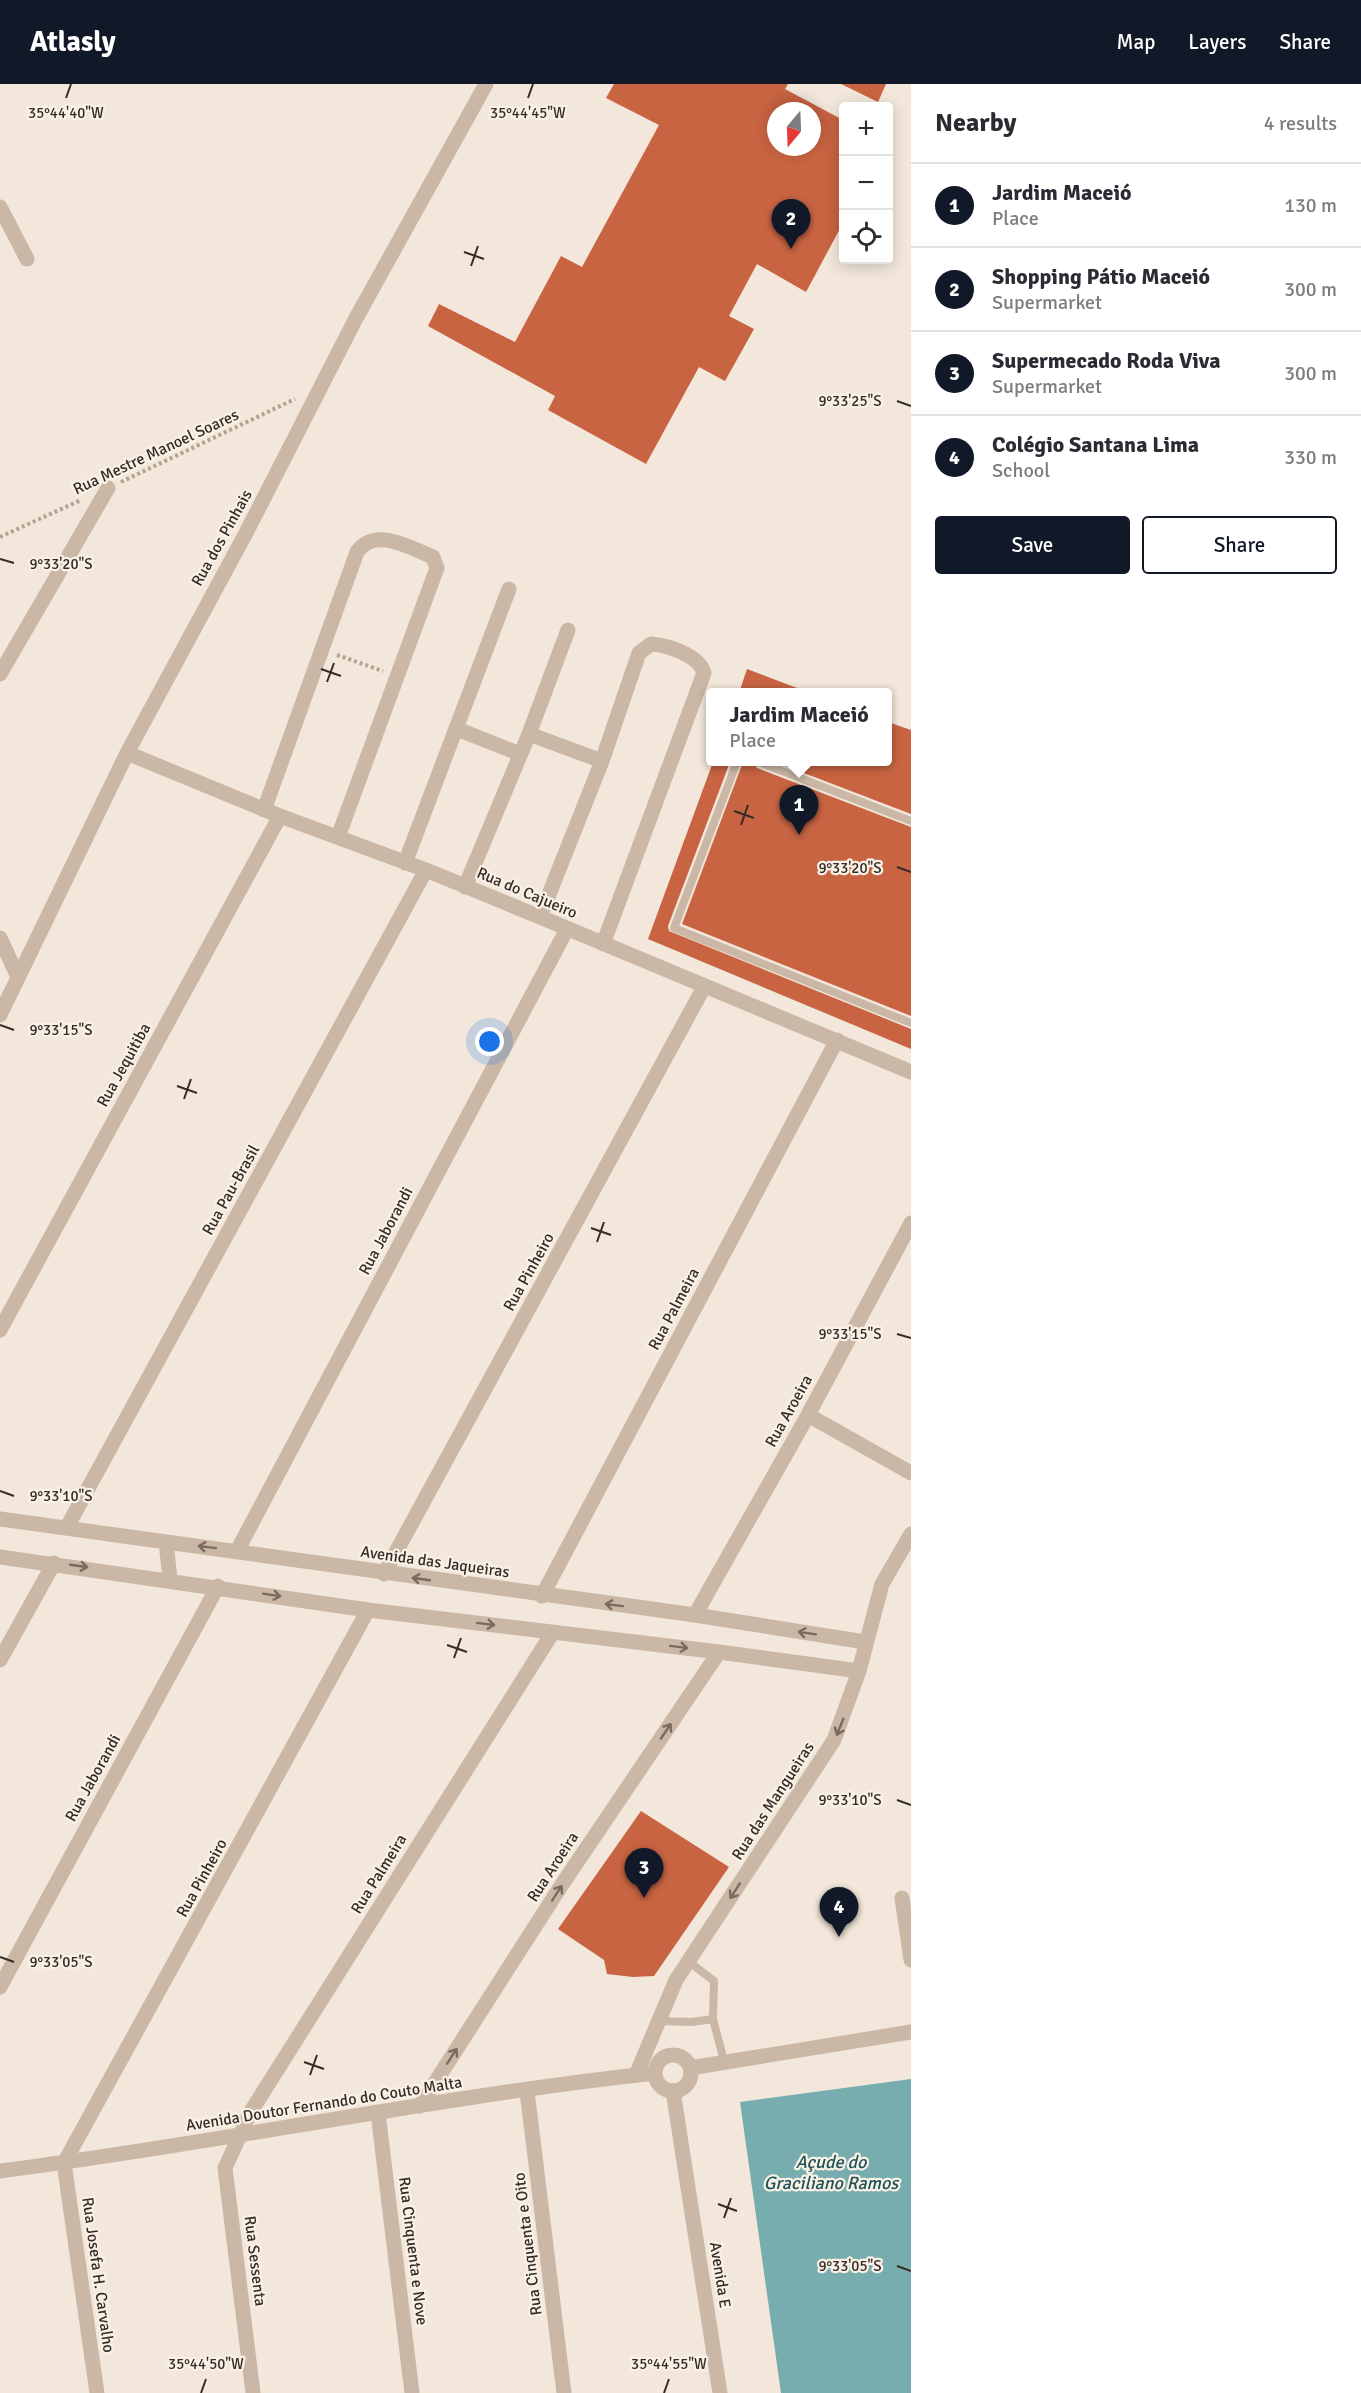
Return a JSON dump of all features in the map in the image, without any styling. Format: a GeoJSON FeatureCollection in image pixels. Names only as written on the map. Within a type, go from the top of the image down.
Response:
{"type":"FeatureCollection","features":[{"type":"Feature","properties":{"kind":"street","name":"Rua dos Pinhais"},"geometry":{"type":"LineString","coordinates":[[0,1015],[127,753],[246,533],[382,269],[486,84]]}},
{"type":"Feature","properties":{"kind":"street"},"geometry":{"type":"LineString","coordinates":[[0,207],[27,259]]}},
{"type":"Feature","properties":{"kind":"street"},"geometry":{"type":"LineString","coordinates":[[0,674],[108,488]]}},
{"type":"Feature","properties":{"kind":"street"},"geometry":{"type":"LineString","coordinates":[[264,810],[357,552],[363,544],[373,538],[433,557],[437,564],[338,837]]}},
{"type":"Feature","properties":{"kind":"street"},"geometry":{"type":"LineString","coordinates":[[405,863],[509,589]]}},
{"type":"Feature","properties":{"kind":"street"},"geometry":{"type":"LineString","coordinates":[[465,886],[529,734],[568,630]]}},
{"type":"Feature","properties":{"kind":"street"},"geometry":{"type":"LineString","coordinates":[[540,916],[602,761],[639,653],[644,647],[658,644],[696,660],[704,672],[603,944]]}},
{"type":"Feature","properties":{"kind":"street"},"geometry":{"type":"LineString","coordinates":[[457,729],[520,754]]}},
{"type":"Feature","properties":{"kind":"street"},"geometry":{"type":"LineString","coordinates":[[529,734],[602,761]]}},
{"type":"Feature","properties":{"kind":"street","name":"Rua do Cajueiro"},"geometry":{"type":"LineString","coordinates":[[127,753],[264,810],[426,870],[540,916],[704,987],[911,1072]]}},
{"type":"Feature","properties":{"kind":"street","name":"Rua Jequitiba"},"geometry":{"type":"LineString","coordinates":[[0,1330],[280,816]]}},
{"type":"Feature","properties":{"kind":"street","name":"Rua Pau-Brasil"},"geometry":{"type":"LineString","coordinates":[[67,1527],[426,870]]}},
{"type":"Feature","properties":{"kind":"street","name":"Rua Jaborandi"},"geometry":{"type":"LineString","coordinates":[[237,1551],[567,929]]}},
{"type":"Feature","properties":{"kind":"street"},"geometry":{"type":"LineString","coordinates":[[0,938],[18,977]]}},
{"type":"Feature","properties":{"kind":"street","name":"Rua Pinheiro"},"geometry":{"type":"LineString","coordinates":[[384,1574],[704,987]]}},
{"type":"Feature","properties":{"kind":"street","name":"Rua Palmeira"},"geometry":{"type":"LineString","coordinates":[[542,1596],[837,1040]]}},
{"type":"Feature","properties":{"kind":"street","name":"Rua Aroeira"},"geometry":{"type":"LineString","coordinates":[[695,1615],[808,1415],[911,1223]]}},
{"type":"Feature","properties":{"kind":"street"},"geometry":{"type":"LineString","coordinates":[[808,1415],[911,1473]]}},
{"type":"Feature","properties":{"kind":"street","name":"Avenida das Jaqueiras"},"geometry":{"type":"LineString","coordinates":[[0,1519],[542,1596],[695,1615],[865,1642]]}},
{"type":"Feature","properties":{"kind":"street","name":"Rua das Mangueiras"},"geometry":{"type":"LineString","coordinates":[[636,2075],[676,1980],[834,1740],[859,1671],[882,1584],[911,1534]]}},
{"type":"Feature","properties":{"kind":"street"},"geometry":{"type":"LineString","coordinates":[[166,1542],[170,1579]]}},
{"type":"Feature","properties":{"kind":"street"},"geometry":{"type":"LineString","coordinates":[[0,1557],[170,1579],[368,1610],[859,1671]]}},
{"type":"Feature","properties":{"kind":"street"},"geometry":{"type":"LineString","coordinates":[[0,1660],[54,1563]]}},
{"type":"Feature","properties":{"kind":"street","name":"Rua Jaborandi"},"geometry":{"type":"LineString","coordinates":[[0,1987],[218,1586]]}},
{"type":"Feature","properties":{"kind":"street","name":"Rua Pinheiro"},"geometry":{"type":"LineString","coordinates":[[64,2163],[368,1610]]}},
{"type":"Feature","properties":{"kind":"street","name":"Rua Palmeira"},"geometry":{"type":"LineString","coordinates":[[239,2136],[250,2113],[553,1632]]}},
{"type":"Feature","properties":{"kind":"street","name":"Rua Aroeira"},"geometry":{"type":"LineString","coordinates":[[420,2106],[561,1886],[719,1652]]}},
{"type":"Feature","properties":{"kind":"street"},"geometry":{"type":"LineString","coordinates":[[902,1898],[911,1960]]}},
{"type":"Feature","properties":{"kind":"street"},"geometry":{"type":"LineString","coordinates":[[690,2068],[911,2032]]}},
{"type":"Feature","properties":{"kind":"street"},"geometry":{"type":"LineString","coordinates":[[676,2055],[685,2059],[690,2068],[690,2079],[683,2087],[673,2091],[657,2082],[655,2073],[657,2063],[665,2056],[676,2055]]}},
{"type":"Feature","properties":{"kind":"street","name":"Avenida Doutor Fernando do Couto Malta"},"geometry":{"type":"LineString","coordinates":[[0,2171],[239,2136],[420,2106],[655,2073]]}},
{"type":"Feature","properties":{"kind":"street","name":"Rua Cinquenta e Oito"},"geometry":{"type":"LineString","coordinates":[[527,2091],[564,2393]]}},
{"type":"Feature","properties":{"kind":"street","name":"Avenida E"},"geometry":{"type":"LineString","coordinates":[[673,2091],[720,2393]]}},
{"type":"Feature","properties":{"kind":"street","name":"Rua Cinquenta e Nove"},"geometry":{"type":"LineString","coordinates":[[378,2113],[412,2393]]}},
{"type":"Feature","properties":{"kind":"street","name":"Rua Sessenta"},"geometry":{"type":"LineString","coordinates":[[239,2136],[225,2168],[253,2393]]}},
{"type":"Feature","properties":{"kind":"street","name":"Rua Josefa H. Carvalho"},"geometry":{"type":"LineString","coordinates":[[64,2163],[97,2393]]}},
{"type":"Feature","properties":{"kind":"lane"},"geometry":{"type":"LineString","coordinates":[[735,766],[674,928],[911,1023]]}},
{"type":"Feature","properties":{"kind":"lane"},"geometry":{"type":"LineString","coordinates":[[769,766],[911,821]]}},
{"type":"Feature","properties":{"kind":"lane"},"geometry":{"type":"LineString","coordinates":[[688,1962],[714,1981],[713,2019],[724,2061]]}},
{"type":"Feature","properties":{"kind":"lane"},"geometry":{"type":"LineString","coordinates":[[658,2021],[693,2022],[713,2019]]}},
{"type":"Feature","properties":{"kind":"path","name":"Rua Mestre Manoel Soares"},"geometry":{"type":"LineString","coordinates":[[0,537],[321,386]]}},
{"type":"Feature","properties":{"kind":"path"},"geometry":{"type":"LineString","coordinates":[[322,650],[396,675]]}},
{"type":"Feature","properties":{"kind":"water","name":"Açude do Graciliano Ramos"},"geometry":{"type":"Polygon","coordinates":[[[911,2079],[911,2393],[781,2393],[740,2102],[911,2079]]]}},
{"type":"Feature","properties":{"kind":"building"},"geometry":{"type":"Polygon","coordinates":[[[614,84],[788,84],[785,89],[809,102],[767,102],[767,156],[821,156],[821,108],[839,118],[839,230],[806,292],[757,264],[729,316],[754,329],[725,381],[699,367],[646,464],[548,410],[555,396],[428,326],[439,304],[515,342],[561,256],[582,267],[659,125],[606,98],[614,84]]]}},
{"type":"Feature","properties":{"kind":"building"},"geometry":{"type":"Polygon","coordinates":[[[841,84],[886,84],[878,102],[841,84]]]}},
{"type":"Feature","properties":{"kind":"building"},"geometry":{"type":"Polygon","coordinates":[[[747,669],[797,688],[741,688],[747,669]]]}},
{"type":"Feature","properties":{"kind":"building"},"geometry":{"type":"Polygon","coordinates":[[[892,723],[911,730],[911,814],[785,766],[892,766],[892,723]]]}},
{"type":"Feature","properties":{"kind":"building"},"geometry":{"type":"Polygon","coordinates":[[[712,766],[728,766],[668,926],[669,931],[911,1029],[911,1049],[648,939],[712,766]]]}},
{"type":"Feature","properties":{"kind":"building"},"geometry":{"type":"Polygon","coordinates":[[[741,766],[756,766],[911,827],[911,1016],[682,924],[741,766]]]}},
{"type":"Feature","properties":{"kind":"building"},"geometry":{"type":"Polygon","coordinates":[[[641,1811],[729,1867],[654,1976],[633,1977],[607,1974],[604,1960],[558,1929],[641,1811]]]}},
{"type":"Feature","properties":{"kind":"place","name":"Shopping Pátio Maceió"},"geometry":{"type":"Point","coordinates":[791,249]}},
{"type":"Feature","properties":{"kind":"place","name":"Jardim Maceió"},"geometry":{"type":"Point","coordinates":[799,835]}},
{"type":"Feature","properties":{"kind":"place","name":"Supermecado Roda Viva"},"geometry":{"type":"Point","coordinates":[644,1898]}},
{"type":"Feature","properties":{"kind":"place","name":"Colégio Santana Lima"},"geometry":{"type":"Point","coordinates":[839,1937]}}]}
